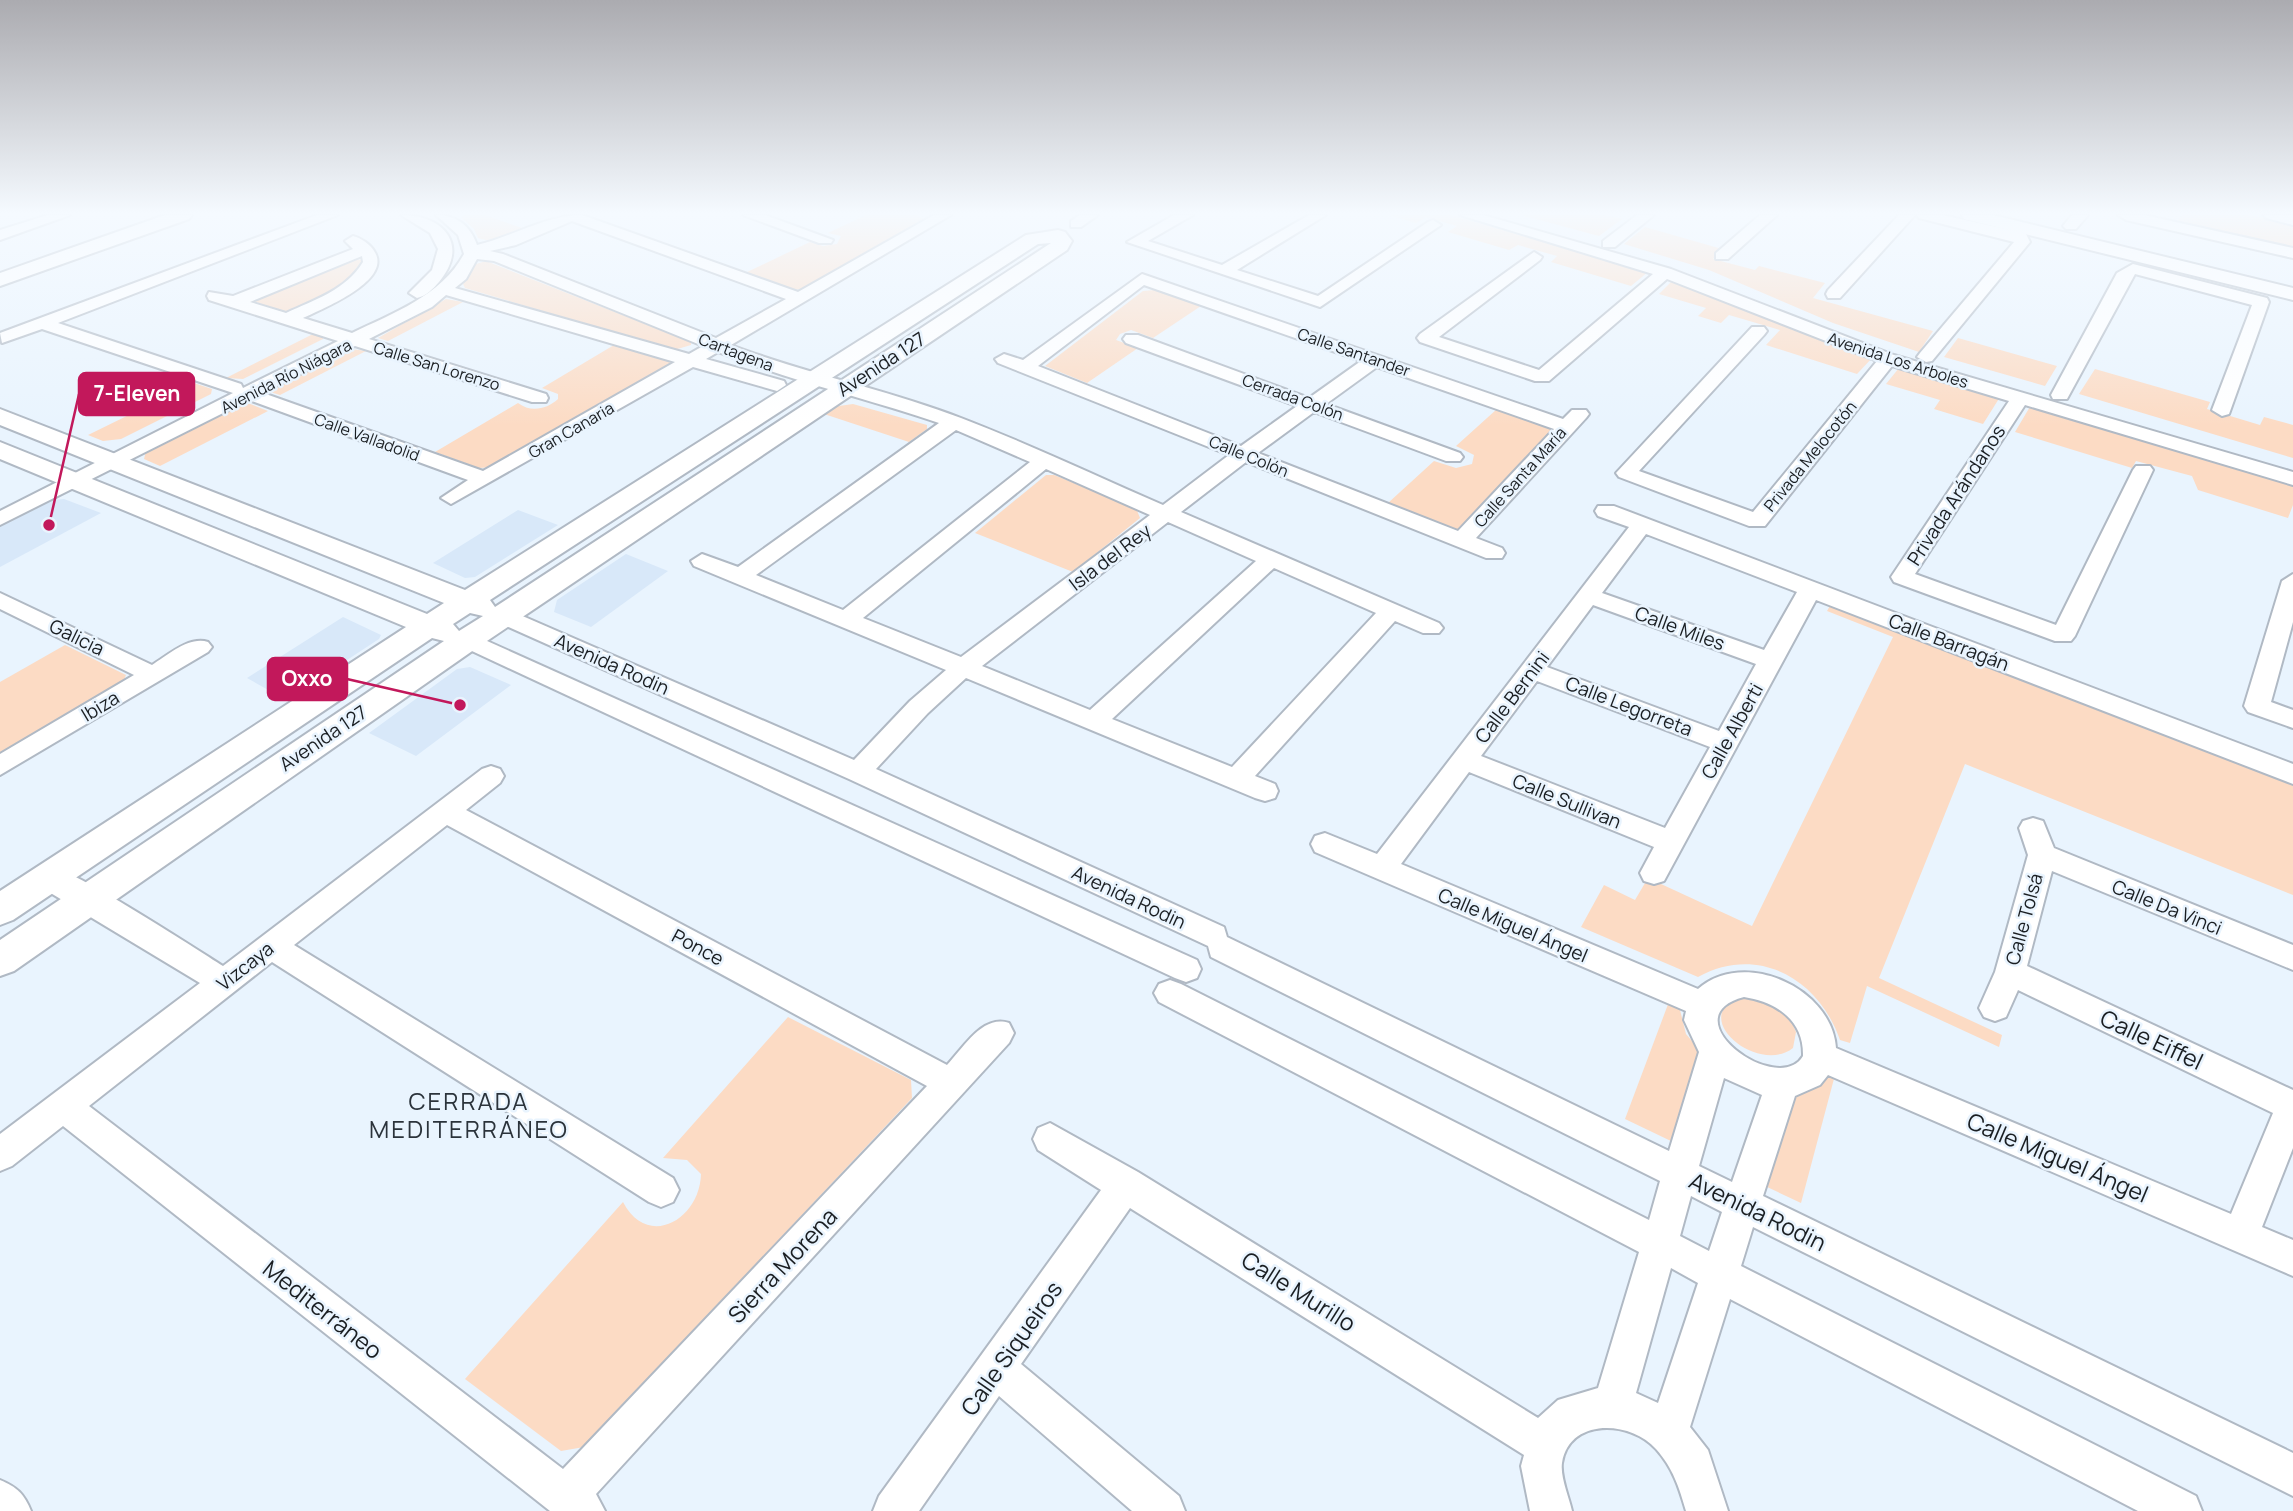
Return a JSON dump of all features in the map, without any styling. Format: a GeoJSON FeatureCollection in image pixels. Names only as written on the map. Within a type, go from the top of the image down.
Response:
{"type":"FeatureCollection","features":[{"type":"Feature","properties":{"kind":"main road","name":"Avenida 127"},"geometry":{"type":"LineString","coordinates":[[0,960],[503,616],[967,286]]}},
{"type":"Feature","properties":{"kind":"main road","name":"Avenida 127"},"geometry":{"type":"LineString","coordinates":[[0,910],[429,626],[994,286]]}},
{"type":"Feature","properties":{"kind":"main road"},"geometry":{"type":"LineString","coordinates":[[2258,286],[2293,294]]}},
{"type":"Feature","properties":{"kind":"main road","name":"Avenida Rodin"},"geometry":{"type":"LineString","coordinates":[[0,416],[503,616]]}},
{"type":"Feature","properties":{"kind":"main road","name":"Avenida Rodin"},"geometry":{"type":"LineString","coordinates":[[0,450],[467,640]]}},
{"type":"Feature","properties":{"kind":"street"},"geometry":{"type":"LineString","coordinates":[[2,338],[141,286]]}},
{"type":"Feature","properties":{"kind":"street"},"geometry":{"type":"LineString","coordinates":[[234,302],[275,286]]}},
{"type":"Feature","properties":{"kind":"street"},"geometry":{"type":"LineString","coordinates":[[286,319],[352,286]]}},
{"type":"Feature","properties":{"kind":"street","name":"Avenida Río Niágara"},"geometry":{"type":"LineString","coordinates":[[348,338],[426,286]]}},
{"type":"Feature","properties":{"kind":"street","name":"Avenida Río Niágara"},"geometry":{"type":"LineString","coordinates":[[0,519],[106,458],[450,286]]}},
{"type":"Feature","properties":{"kind":"street","name":"Cartagena"},"geometry":{"type":"LineString","coordinates":[[568,286],[821,389]]}},
{"type":"Feature","properties":{"kind":"street"},"geometry":{"type":"LineString","coordinates":[[765,286],[799,298]]}},
{"type":"Feature","properties":{"kind":"street"},"geometry":{"type":"LineString","coordinates":[[690,361],[820,286]]}},
{"type":"Feature","properties":{"kind":"street"},"geometry":{"type":"LineString","coordinates":[[1025,368],[1133,286]]}},
{"type":"Feature","properties":{"kind":"street","name":"Calle Santander"},"geometry":{"type":"LineString","coordinates":[[1161,286],[1376,359],[1572,420]]}},
{"type":"Feature","properties":{"kind":"street"},"geometry":{"type":"LineString","coordinates":[[1268,286],[1320,302],[1344,286]]}},
{"type":"Feature","properties":{"kind":"street"},"geometry":{"type":"LineString","coordinates":[[1496,286],[1426,338],[1542,377],[1649,286]]}},
{"type":"Feature","properties":{"kind":"street","name":"Avenida Los Arboles"},"geometry":{"type":"LineString","coordinates":[[1713,286],[1926,357],[2020,398],[2227,452],[2293,464]]}},
{"type":"Feature","properties":{"kind":"street","name":"Avenida Los Arboles"},"geometry":{"type":"LineString","coordinates":[[1728,286],[1796,326],[1888,359],[2060,395],[2227,452],[2293,479]]}},
{"type":"Feature","properties":{"kind":"street"},"geometry":{"type":"LineString","coordinates":[[1834,294],[1842,286]]}},
{"type":"Feature","properties":{"kind":"street"},"geometry":{"type":"LineString","coordinates":[[1926,357],[1986,286]]}},
{"type":"Feature","properties":{"kind":"street"},"geometry":{"type":"LineString","coordinates":[[2060,395],[2118,286]]}},
{"type":"Feature","properties":{"kind":"street"},"geometry":{"type":"LineString","coordinates":[[2197,286],[2261,302],[2222,410]]}},
{"type":"Feature","properties":{"kind":"street","name":"Cartagena"},"geometry":{"type":"LineString","coordinates":[[445,290],[690,361],[821,389]]}},
{"type":"Feature","properties":{"kind":"street","name":"Calle San Lorenzo"},"geometry":{"type":"LineString","coordinates":[[215,296],[539,398]]}},
{"type":"Feature","properties":{"kind":"street","name":"Calle Valladolid"},"geometry":{"type":"LineString","coordinates":[[41,323],[242,391],[485,479]]}},
{"type":"Feature","properties":{"kind":"street","name":"Privada Melocotón"},"geometry":{"type":"LineString","coordinates":[[1758,331],[1626,473],[1757,522],[1888,359]]}},
{"type":"Feature","properties":{"kind":"street","name":"Cerrada Colón"},"geometry":{"type":"LineString","coordinates":[[1132,339],[1453,457]]}},
{"type":"Feature","properties":{"kind":"street","name":"Calle Colón"},"geometry":{"type":"LineString","coordinates":[[1004,359],[1494,553]]}},
{"type":"Feature","properties":{"kind":"street","name":"Isla del Rey"},"geometry":{"type":"LineString","coordinates":[[859,772],[919,707],[963,668],[1243,454],[1376,359]]}},
{"type":"Feature","properties":{"kind":"street","name":"Gran Canaria"},"geometry":{"type":"LineString","coordinates":[[451,498],[690,361]]}},
{"type":"Feature","properties":{"kind":"street"},"geometry":{"type":"LineString","coordinates":[[821,389],[954,422],[1431,628]]}},
{"type":"Feature","properties":{"kind":"street","name":"Privada Arándanos"},"geometry":{"type":"LineString","coordinates":[[2020,398],[1902,577],[2063,636],[2143,470]]}},
{"type":"Feature","properties":{"kind":"street","name":"Calle Santa María"},"geometry":{"type":"LineString","coordinates":[[1462,540],[1572,420]]}},
{"type":"Feature","properties":{"kind":"street"},"geometry":{"type":"LineString","coordinates":[[739,576],[954,422]]}},
{"type":"Feature","properties":{"kind":"street"},"geometry":{"type":"LineString","coordinates":[[846,620],[1044,461]]}},
{"type":"Feature","properties":{"kind":"street","name":"Avenida Río Niágara"},"geometry":{"type":"LineString","coordinates":[[0,503],[68,478]]}},
{"type":"Feature","properties":{"kind":"street","name":"Calle Barragán"},"geometry":{"type":"LineString","coordinates":[[1606,511],[2293,774]]}},
{"type":"Feature","properties":{"kind":"street","name":"Calle Bernini"},"geometry":{"type":"LineString","coordinates":[[1381,869],[1642,525]]}},
{"type":"Feature","properties":{"kind":"street"},"geometry":{"type":"LineString","coordinates":[[1094,721],[1271,559]]}},
{"type":"Feature","properties":{"kind":"street"},"geometry":{"type":"LineString","coordinates":[[702,561],[1265,791]]}},
{"type":"Feature","properties":{"kind":"street"},"geometry":{"type":"LineString","coordinates":[[2293,581],[2257,706],[2293,719]]}},
{"type":"Feature","properties":{"kind":"street","name":"Calle Alberti"},"geometry":{"type":"LineString","coordinates":[[1654,873],[1810,589]]}},
{"type":"Feature","properties":{"kind":"street","name":"Calle Miles"},"geometry":{"type":"LineString","coordinates":[[1589,596],[1771,661]]}},
{"type":"Feature","properties":{"kind":"street","name":"Galicia"},"geometry":{"type":"LineString","coordinates":[[0,600],[153,675]]}},
{"type":"Feature","properties":{"kind":"street"},"geometry":{"type":"LineString","coordinates":[[1237,779],[1391,611]]}},
{"type":"Feature","properties":{"kind":"street","name":"Avenida Rodin"},"geometry":{"type":"LineString","coordinates":[[503,616],[859,772],[1079,874],[2293,1475]]}},
{"type":"Feature","properties":{"kind":"street","name":"Avenida Rodin"},"geometry":{"type":"LineString","coordinates":[[467,640],[1053,908],[1178,981],[1660,1243],[2181,1511]]}},
{"type":"Feature","properties":{"kind":"street","name":"Ibiza"},"geometry":{"type":"LineString","coordinates":[[0,766],[200,647]]}},
{"type":"Feature","properties":{"kind":"street","name":"Calle Legorreta"},"geometry":{"type":"LineString","coordinates":[[1532,670],[1726,743]]}},
{"type":"Feature","properties":{"kind":"street","name":"Calle Sullivan"},"geometry":{"type":"LineString","coordinates":[[1464,760],[1671,842]]}},
{"type":"Feature","properties":{"kind":"street","name":"Vizcaya"},"geometry":{"type":"LineString","coordinates":[[0,1155],[491,776]]}},
{"type":"Feature","properties":{"kind":"street","name":"Ponce"},"geometry":{"type":"LineString","coordinates":[[445,811],[951,1083]]}},
{"type":"Feature","properties":{"kind":"street","name":"Calle Da Vinci"},"geometry":{"type":"LineString","coordinates":[[2038,842],[2293,958]]}},
{"type":"Feature","properties":{"kind":"street","name":"Calle Tolsá"},"geometry":{"type":"LineString","coordinates":[[1994,1008],[2010,972],[2038,842]]}},
{"type":"Feature","properties":{"kind":"street","name":"Calle Miguel Ángel"},"geometry":{"type":"LineString","coordinates":[[1325,844],[1702,1004]]}},
{"type":"Feature","properties":{"kind":"street"},"geometry":{"type":"LineString","coordinates":[[1053,908],[1079,874]]}},
{"type":"Feature","properties":{"kind":"street"},"geometry":{"type":"LineString","coordinates":[[49,878],[89,899],[224,982]]}},
{"type":"Feature","properties":{"kind":"street"},"geometry":{"type":"LineString","coordinates":[[271,946],[661,1190]]}},
{"type":"Feature","properties":{"kind":"street","name":"Calle Eiffel"},"geometry":{"type":"LineString","coordinates":[[2010,972],[2293,1106]]}},
{"type":"Feature","properties":{"kind":"street"},"geometry":{"type":"LineString","coordinates":[[1744,984],[1764,987],[1802,1009],[1814,1024],[1822,1041],[1822,1057],[1814,1071],[1801,1080],[1782,1083],[1758,1080],[1734,1069],[1715,1052],[1704,1036],[1699,1019],[1702,1004],[1712,993],[1726,986],[1744,984]]}},
{"type":"Feature","properties":{"kind":"street","name":"Sierra Morena"},"geometry":{"type":"LineString","coordinates":[[575,1504],[998,1033]]}},
{"type":"Feature","properties":{"kind":"street"},"geometry":{"type":"LineString","coordinates":[[1613,1405],[1715,1052]]}},
{"type":"Feature","properties":{"kind":"street","name":"Calle Miguel Ángel"},"geometry":{"type":"LineString","coordinates":[[1822,1057],[2293,1258]]}},
{"type":"Feature","properties":{"kind":"street"},"geometry":{"type":"LineString","coordinates":[[1668,1433],[1782,1083]]}},
{"type":"Feature","properties":{"kind":"street","name":"Mediterráneo"},"geometry":{"type":"LineString","coordinates":[[63,1106],[575,1504]]}},
{"type":"Feature","properties":{"kind":"street"},"geometry":{"type":"LineString","coordinates":[[2241,1234],[2293,1106]]}},
{"type":"Feature","properties":{"kind":"street","name":"Calle Murillo"},"geometry":{"type":"LineString","coordinates":[[1050,1139],[1546,1446]]}},
{"type":"Feature","properties":{"kind":"street","name":"Calle Siqueiros"},"geometry":{"type":"LineString","coordinates":[[894,1511],[1126,1184]]}},
{"type":"Feature","properties":{"kind":"street"},"geometry":{"type":"LineString","coordinates":[[997,1368],[1164,1511]]}},
{"type":"Feature","properties":{"kind":"street"},"geometry":{"type":"LineString","coordinates":[[1551,1511],[1542,1475],[1546,1446],[1553,1431],[1568,1415],[1597,1405],[1613,1405],[1645,1416],[1668,1433],[1695,1468],[1707,1511]]}},
{"type":"Feature","properties":{"kind":"street"},"geometry":{"type":"LineString","coordinates":[[0,1501],[10,1511]]}},
{"type":"Feature","properties":{"kind":"shaded area"},"geometry":{"type":"Polygon","coordinates":[[[286,286],[341,286],[320,300],[287,311],[256,302],[257,297],[286,286]]]}},
{"type":"Feature","properties":{"kind":"shaded area"},"geometry":{"type":"Polygon","coordinates":[[[464,286],[548,286],[691,342],[691,345],[674,350],[464,286]]]}},
{"type":"Feature","properties":{"kind":"shaded area"},"geometry":{"type":"Polygon","coordinates":[[[780,286],[807,286],[801,289],[793,290],[780,286]]]}},
{"type":"Feature","properties":{"kind":"shaded area"},"geometry":{"type":"Polygon","coordinates":[[[1667,286],[1694,286],[1873,357],[1857,374],[1766,345],[1780,330],[1729,315],[1721,323],[1698,316],[1706,308],[1659,294],[1667,286]]]}},
{"type":"Feature","properties":{"kind":"shaded area"},"geometry":{"type":"Polygon","coordinates":[[[1745,286],[1823,286],[1813,298],[1933,331],[1919,352],[1833,323],[1745,286]]]}},
{"type":"Feature","properties":{"kind":"shaded area"},"geometry":{"type":"Polygon","coordinates":[[[1155,290],[1201,306],[1153,338],[1131,330],[1120,334],[1116,340],[1138,348],[1087,383],[1045,366],[1143,291],[1155,290]]]}},
{"type":"Feature","properties":{"kind":"shaded area"},"geometry":{"type":"Polygon","coordinates":[[[446,299],[463,302],[388,341],[378,338],[446,299]]]}},
{"type":"Feature","properties":{"kind":"shaded area"},"geometry":{"type":"Polygon","coordinates":[[[315,333],[324,336],[323,339],[243,379],[226,378],[315,333]]]}},
{"type":"Feature","properties":{"kind":"shaded area"},"geometry":{"type":"Polygon","coordinates":[[[1958,338],[2057,366],[2045,386],[1944,357],[1958,338]]]}},
{"type":"Feature","properties":{"kind":"shaded area"},"geometry":{"type":"Polygon","coordinates":[[[614,345],[671,361],[670,366],[494,467],[479,468],[435,452],[518,403],[533,409],[554,402],[558,399],[558,394],[542,388],[614,345]]]}},
{"type":"Feature","properties":{"kind":"shaded area"},"geometry":{"type":"Polygon","coordinates":[[[351,349],[366,351],[280,395],[270,392],[271,389],[351,349]]]}},
{"type":"Feature","properties":{"kind":"shaded area"},"geometry":{"type":"Polygon","coordinates":[[[1899,368],[2000,397],[1983,424],[1934,409],[1940,400],[1886,384],[1899,368]]]}},
{"type":"Feature","properties":{"kind":"shaded area"},"geometry":{"type":"Polygon","coordinates":[[[2095,369],[2210,402],[2207,409],[2260,425],[2264,417],[2293,425],[2293,458],[2079,394],[2095,369]]]}},
{"type":"Feature","properties":{"kind":"shaded area"},"geometry":{"type":"Polygon","coordinates":[[[194,383],[212,389],[211,394],[121,439],[103,441],[88,435],[194,383]]]}},
{"type":"Feature","properties":{"kind":"shaded area"},"geometry":{"type":"Polygon","coordinates":[[[248,403],[268,411],[160,466],[144,459],[146,451],[237,405],[248,403]]]}},
{"type":"Feature","properties":{"kind":"shaded area"},"geometry":{"type":"Polygon","coordinates":[[[853,404],[927,425],[927,429],[909,442],[824,414],[832,407],[853,404]]]}},
{"type":"Feature","properties":{"kind":"shaded area"},"geometry":{"type":"Polygon","coordinates":[[[2031,405],[2293,484],[2293,505],[2288,518],[2198,490],[2192,476],[2136,461],[2132,468],[2015,432],[2031,405]]]}},
{"type":"Feature","properties":{"kind":"shaded area"},"geometry":{"type":"Polygon","coordinates":[[[1497,409],[1554,428],[1457,531],[1388,503],[1434,461],[1456,468],[1472,464],[1474,455],[1456,446],[1497,409]]]}},
{"type":"Feature","properties":{"kind":"shaded area"},"geometry":{"type":"Polygon","coordinates":[[[1046,475],[1054,475],[1136,508],[1140,518],[1073,572],[975,533],[1046,475]]]}},
{"type":"Feature","properties":{"kind":"shaded area"},"geometry":{"type":"Polygon","coordinates":[[[64,499],[101,513],[0,567],[0,527],[54,500],[64,499]]]}},
{"type":"Feature","properties":{"kind":"shaded area"},"geometry":{"type":"Polygon","coordinates":[[[518,510],[558,525],[475,577],[465,578],[433,563],[518,510]]]}},
{"type":"Feature","properties":{"kind":"shaded area"},"geometry":{"type":"Polygon","coordinates":[[[626,554],[668,571],[591,627],[554,612],[557,600],[626,554]]]}},
{"type":"Feature","properties":{"kind":"shaded area"},"geometry":{"type":"Polygon","coordinates":[[[1831,604],[2293,780],[2293,895],[1965,764],[1879,978],[2002,1035],[1999,1047],[1867,986],[1850,1043],[1840,1040],[1830,1018],[1817,1000],[1802,985],[1784,973],[1764,966],[1743,964],[1720,968],[1698,977],[1581,927],[1604,885],[1635,900],[1648,878],[1752,926],[1893,637],[1827,611],[1831,604]]]}},
{"type":"Feature","properties":{"kind":"shaded area"},"geometry":{"type":"Polygon","coordinates":[[[343,617],[381,635],[379,639],[286,700],[247,678],[343,617]]]}},
{"type":"Feature","properties":{"kind":"shaded area"},"geometry":{"type":"Polygon","coordinates":[[[65,645],[126,675],[123,682],[0,755],[0,682],[65,645]]]}},
{"type":"Feature","properties":{"kind":"shaded area"},"geometry":{"type":"Polygon","coordinates":[[[470,667],[511,685],[416,756],[369,733],[457,669],[470,667]]]}},
{"type":"Feature","properties":{"kind":"shaded area"},"geometry":{"type":"Polygon","coordinates":[[[1743,997],[1775,1006],[1787,1016],[1796,1032],[1793,1048],[1780,1054],[1766,1055],[1751,1051],[1728,1035],[1722,1024],[1722,1014],[1728,1004],[1743,997]]]}},
{"type":"Feature","properties":{"kind":"shaded area"},"geometry":{"type":"Polygon","coordinates":[[[1670,999],[1678,1002],[1686,1034],[1703,1054],[1673,1142],[1625,1119],[1670,999]]]}},
{"type":"Feature","properties":{"kind":"shaded area"},"geometry":{"type":"Polygon","coordinates":[[[788,1017],[911,1080],[912,1098],[584,1447],[561,1451],[465,1379],[623,1202],[633,1216],[646,1224],[658,1226],[671,1223],[692,1204],[701,1174],[687,1160],[663,1158],[788,1017]]]}},
{"type":"Feature","properties":{"kind":"shaded area"},"geometry":{"type":"Polygon","coordinates":[[[1830,1073],[1835,1075],[1801,1203],[1765,1186],[1789,1094],[1817,1085],[1830,1073]]]}},
{"type":"Feature","properties":{"kind":"place","name":"7-Eleven"},"geometry":{"type":"Point","coordinates":[49,525]}},
{"type":"Feature","properties":{"kind":"place","name":"Oxxo"},"geometry":{"type":"Point","coordinates":[460,705]}},
{"type":"Feature","properties":{"kind":"district","name":"CERRADA MEDITERRÁNEO"},"geometry":{"type":"Point","coordinates":[469,1114]}}]}
